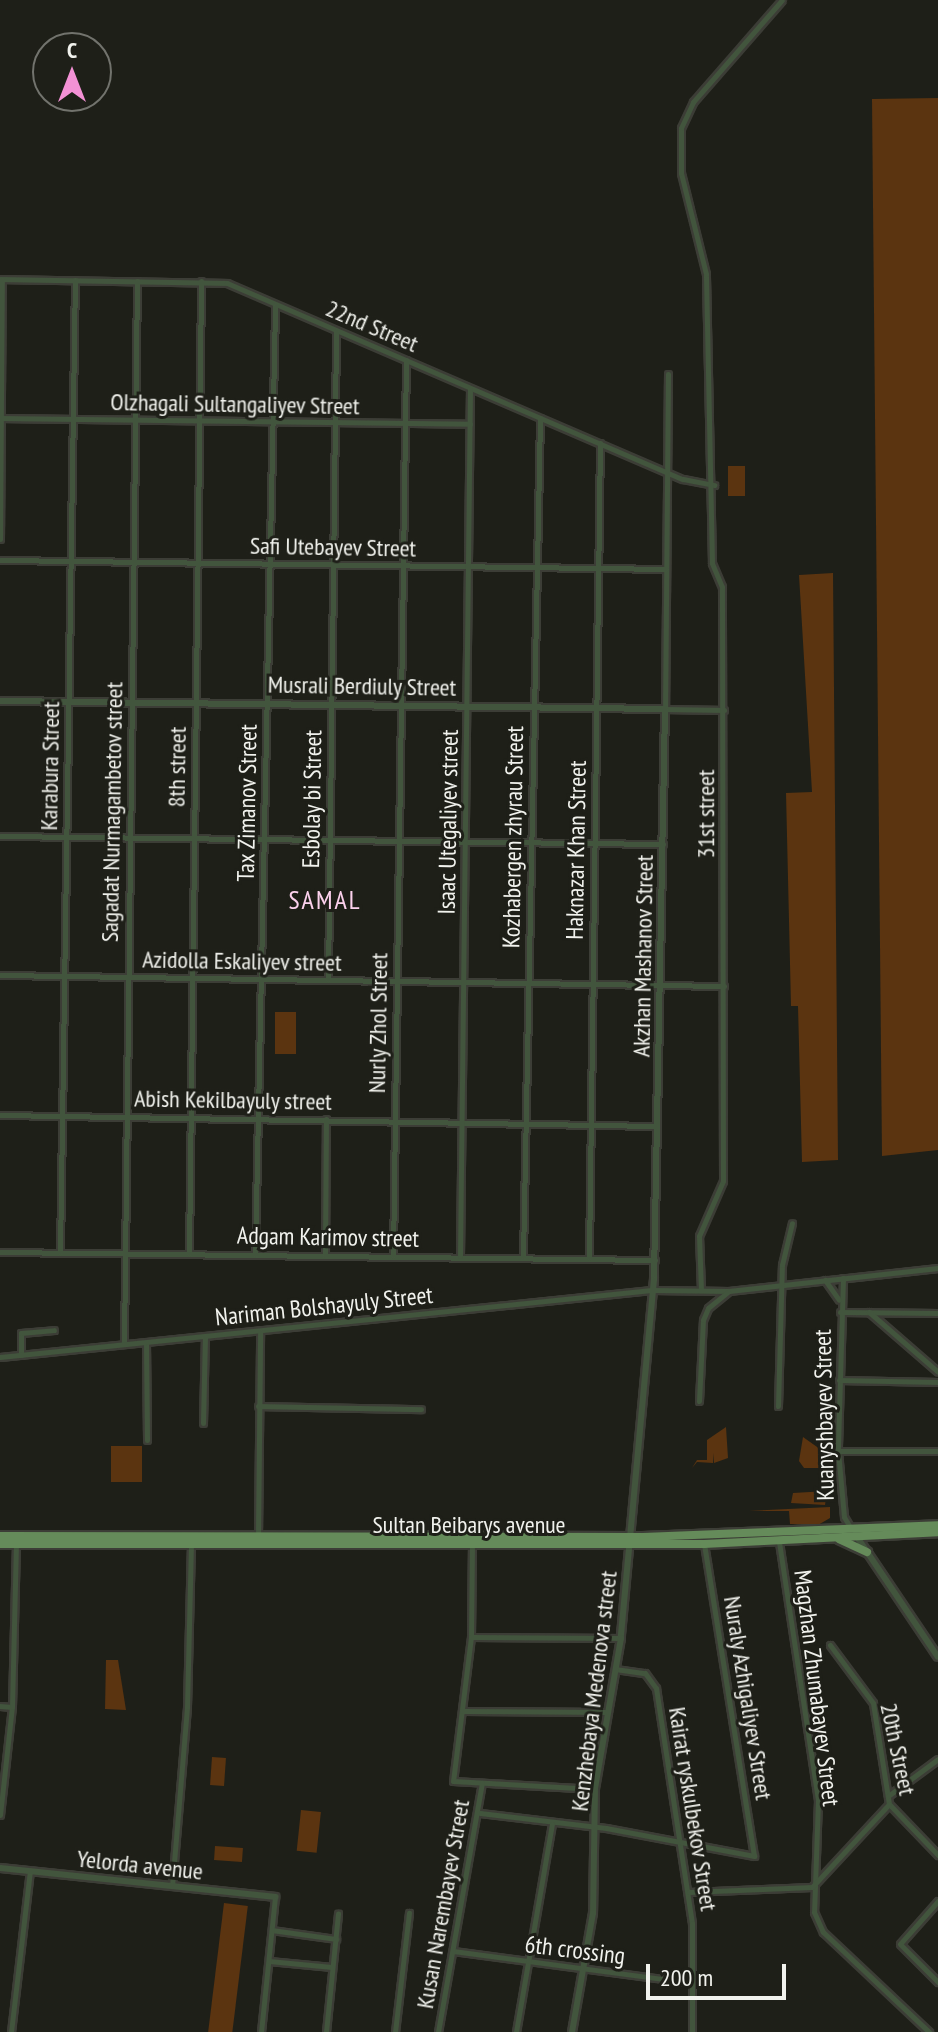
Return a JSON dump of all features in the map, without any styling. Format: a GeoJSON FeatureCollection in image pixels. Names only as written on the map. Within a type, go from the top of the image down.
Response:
{"type":"FeatureCollection","features":[{"type":"Feature","properties":{"kind":"main road","name":"Sultan Beibarys avenue"},"geometry":{"type":"LineString","coordinates":[[631,1541],[938,1525]]}},
{"type":"Feature","properties":{"kind":"main road","name":"Sultan Beibarys avenue"},"geometry":{"type":"LineString","coordinates":[[0,1536],[16,1540],[631,1541],[704,1544],[827,1539],[853,1531],[938,1532]]}},
{"type":"Feature","properties":{"kind":"main road","name":"Sultan Beibarys avenue"},"geometry":{"type":"LineString","coordinates":[[191,1541],[258,1537],[472,1541]]}},
{"type":"Feature","properties":{"kind":"main road"},"geometry":{"type":"LineString","coordinates":[[827,1539],[851,1541],[867,1552]]}},
{"type":"Feature","properties":{"kind":"main road","name":"Sultan Beibarys avenue"},"geometry":{"type":"LineString","coordinates":[[0,1544],[16,1540]]}},
{"type":"Feature","properties":{"kind":"street","name":"31st street"},"geometry":{"type":"LineString","coordinates":[[699,1401],[703,1320],[708,1308],[699,1236],[723,1181],[724,710],[722,587],[712,563],[714,485],[710,335],[698,225],[681,173],[681,128],[693,102],[782,0]]}},
{"type":"Feature","properties":{"kind":"street","name":"22nd Street"},"geometry":{"type":"LineString","coordinates":[[1,279],[227,283],[540,418],[667,469],[692,483],[714,485]]}},
{"type":"Feature","properties":{"kind":"street"},"geometry":{"type":"LineString","coordinates":[[0,539],[1,279]]}},
{"type":"Feature","properties":{"kind":"street","name":"Karabura Street"},"geometry":{"type":"LineString","coordinates":[[60,1253],[75,280]]}},
{"type":"Feature","properties":{"kind":"street","name":"Sagadat Nurmagambetov street"},"geometry":{"type":"LineString","coordinates":[[124,1344],[137,281]]}},
{"type":"Feature","properties":{"kind":"street","name":"8th street"},"geometry":{"type":"LineString","coordinates":[[189,1254],[201,281]]}},
{"type":"Feature","properties":{"kind":"street","name":"Tax Zimanov Street"},"geometry":{"type":"LineString","coordinates":[[255,1255],[275,305]]}},
{"type":"Feature","properties":{"kind":"street","name":"Esbolay bi Street"},"geometry":{"type":"LineString","coordinates":[[328,980],[336,331]]}},
{"type":"Feature","properties":{"kind":"street","name":"Nurly Zhol Street"},"geometry":{"type":"LineString","coordinates":[[393,1256],[406,360]]}},
{"type":"Feature","properties":{"kind":"street","name":"Akzhan Mashanov Street"},"geometry":{"type":"LineString","coordinates":[[631,1541],[655,1260],[664,844],[668,374]]}},
{"type":"Feature","properties":{"kind":"street","name":"Isaac Utegaliyev street"},"geometry":{"type":"LineString","coordinates":[[460,1256],[470,388]]}},
{"type":"Feature","properties":{"kind":"street","name":"Olzhagali Sultangaliyev Street"},"geometry":{"type":"LineString","coordinates":[[1,418],[470,424]]}},
{"type":"Feature","properties":{"kind":"street","name":"Kozhabergen zhyrau Street"},"geometry":{"type":"LineString","coordinates":[[523,1257],[540,418]]}},
{"type":"Feature","properties":{"kind":"street","name":"Haknazar Khan Street"},"geometry":{"type":"LineString","coordinates":[[589,1258],[600,443]]}},
{"type":"Feature","properties":{"kind":"street","name":"Safi Utebayev Street"},"geometry":{"type":"LineString","coordinates":[[0,560],[666,569]]}},
{"type":"Feature","properties":{"kind":"street","name":"Musrali Berdiuly Street"},"geometry":{"type":"LineString","coordinates":[[0,701],[596,706],[724,710]]}},
{"type":"Feature","properties":{"kind":"street"},"geometry":{"type":"LineString","coordinates":[[0,836],[664,844]]}},
{"type":"Feature","properties":{"kind":"street","name":"Azidolla Eskaliyev street"},"geometry":{"type":"LineString","coordinates":[[0,975],[724,986]]}},
{"type":"Feature","properties":{"kind":"street","name":"Abish Kekilbayuly street"},"geometry":{"type":"LineString","coordinates":[[0,1115],[657,1126]]}},
{"type":"Feature","properties":{"kind":"street"},"geometry":{"type":"LineString","coordinates":[[325,1255],[326,1119]]}},
{"type":"Feature","properties":{"kind":"street"},"geometry":{"type":"LineString","coordinates":[[778,1406],[782,1285],[792,1223]]}},
{"type":"Feature","properties":{"kind":"street","name":"Adgam Karimov street"},"geometry":{"type":"LineString","coordinates":[[0,1252],[655,1260]]}},
{"type":"Feature","properties":{"kind":"street","name":"Nariman Bolshayuly Street"},"geometry":{"type":"LineString","coordinates":[[0,1357],[652,1290],[729,1291],[938,1268]]}},
{"type":"Feature","properties":{"kind":"street","name":"Kuanyshbayev Street"},"geometry":{"type":"LineString","coordinates":[[843,1278],[839,1301],[838,1451],[844,1517],[853,1531]]}},
{"type":"Feature","properties":{"kind":"street","name":"Kuanyshbayev Street"},"geometry":{"type":"LineString","coordinates":[[825,1280],[839,1301]]}},
{"type":"Feature","properties":{"kind":"street"},"geometry":{"type":"LineString","coordinates":[[708,1308],[729,1291]]}},
{"type":"Feature","properties":{"kind":"street"},"geometry":{"type":"LineString","coordinates":[[840,1312],[938,1313]]}},
{"type":"Feature","properties":{"kind":"street"},"geometry":{"type":"LineString","coordinates":[[869,1312],[938,1372]]}},
{"type":"Feature","properties":{"kind":"street"},"geometry":{"type":"LineString","coordinates":[[21,1355],[21,1333],[54,1330]]}},
{"type":"Feature","properties":{"kind":"street"},"geometry":{"type":"LineString","coordinates":[[258,1537],[260,1331]]}},
{"type":"Feature","properties":{"kind":"street"},"geometry":{"type":"LineString","coordinates":[[203,1423],[205,1337]]}},
{"type":"Feature","properties":{"kind":"street"},"geometry":{"type":"LineString","coordinates":[[146,1343],[147,1440]]}},
{"type":"Feature","properties":{"kind":"street"},"geometry":{"type":"LineString","coordinates":[[839,1380],[938,1382]]}},
{"type":"Feature","properties":{"kind":"street"},"geometry":{"type":"LineString","coordinates":[[258,1406],[421,1409]]}},
{"type":"Feature","properties":{"kind":"street"},"geometry":{"type":"LineString","coordinates":[[838,1451],[938,1451]]}},
{"type":"Feature","properties":{"kind":"street"},"geometry":{"type":"LineString","coordinates":[[853,1531],[938,1657]]}},
{"type":"Feature","properties":{"kind":"street"},"geometry":{"type":"LineString","coordinates":[[0,1815],[12,1707],[16,1540]]}},
{"type":"Feature","properties":{"kind":"street"},"geometry":{"type":"LineString","coordinates":[[172,1886],[186,1715],[191,1541]]}},
{"type":"Feature","properties":{"kind":"street","name":"Kusan Narembayev Street"},"geometry":{"type":"LineString","coordinates":[[438,2032],[480,1813],[482,1783],[453,1781],[471,1637],[472,1541]]}},
{"type":"Feature","properties":{"kind":"street","name":"Kenzhebaya Medenova street"},"geometry":{"type":"LineString","coordinates":[[572,2032],[593,1913],[595,1789],[621,1638],[631,1541]]}},
{"type":"Feature","properties":{"kind":"street","name":"Magzhan Zhumabayev Street"},"geometry":{"type":"LineString","coordinates":[[779,1542],[818,1800],[812,1887],[814,1912],[823,1932],[929,2032]]}},
{"type":"Feature","properties":{"kind":"street","name":"Nuraly Azhigaliyev Street"},"geometry":{"type":"LineString","coordinates":[[681,1843],[754,1856],[704,1544]]}},
{"type":"Feature","properties":{"kind":"street"},"geometry":{"type":"LineString","coordinates":[[471,1637],[621,1638]]}},
{"type":"Feature","properties":{"kind":"street","name":"20th Street"},"geometry":{"type":"LineString","coordinates":[[830,1645],[873,1703],[888,1800],[938,1855]]}},
{"type":"Feature","properties":{"kind":"street","name":"Kairat ryskulbekov Street"},"geometry":{"type":"LineString","coordinates":[[615,1669],[645,1673],[656,1688],[689,1892],[692,2032]]}},
{"type":"Feature","properties":{"kind":"street"},"geometry":{"type":"LineString","coordinates":[[0,1706],[12,1707]]}},
{"type":"Feature","properties":{"kind":"street"},"geometry":{"type":"LineString","coordinates":[[462,1711],[608,1712]]}},
{"type":"Feature","properties":{"kind":"street"},"geometry":{"type":"LineString","coordinates":[[689,1892],[812,1887],[888,1800],[938,1759]]}},
{"type":"Feature","properties":{"kind":"street"},"geometry":{"type":"LineString","coordinates":[[482,1783],[595,1789]]}},
{"type":"Feature","properties":{"kind":"street"},"geometry":{"type":"LineString","coordinates":[[480,1813],[681,1843]]}},
{"type":"Feature","properties":{"kind":"street"},"geometry":{"type":"LineString","coordinates":[[516,2032],[552,1824]]}},
{"type":"Feature","properties":{"kind":"street","name":"Yelorda avenue"},"geometry":{"type":"LineString","coordinates":[[0,1868],[275,1897]]}},
{"type":"Feature","properties":{"kind":"street"},"geometry":{"type":"LineString","coordinates":[[11,2032],[30,1871]]}},
{"type":"Feature","properties":{"kind":"street"},"geometry":{"type":"LineString","coordinates":[[261,2032],[275,1897]]}},
{"type":"Feature","properties":{"kind":"street"},"geometry":{"type":"LineString","coordinates":[[938,1901],[900,1944],[938,1982]]}},
{"type":"Feature","properties":{"kind":"street"},"geometry":{"type":"LineString","coordinates":[[395,2032],[409,1913]]}},
{"type":"Feature","properties":{"kind":"street"},"geometry":{"type":"LineString","coordinates":[[326,2032],[338,1914]]}},
{"type":"Feature","properties":{"kind":"street"},"geometry":{"type":"LineString","coordinates":[[272,1930],[336,1939]]}},
{"type":"Feature","properties":{"kind":"street","name":"6th crossing"},"geometry":{"type":"LineString","coordinates":[[453,1951],[692,1983]]}},
{"type":"Feature","properties":{"kind":"street"},"geometry":{"type":"LineString","coordinates":[[269,1961],[332,1967]]}},
{"type":"Feature","properties":{"kind":"shaded area"},"geometry":{"type":"Polygon","coordinates":[[[938,98],[938,1150],[882,1156],[872,99],[938,98]]]}},
{"type":"Feature","properties":{"kind":"shaded area"},"geometry":{"type":"Polygon","coordinates":[[[728,466],[745,466],[745,496],[728,496],[728,466]]]}},
{"type":"Feature","properties":{"kind":"shaded area"},"geometry":{"type":"Polygon","coordinates":[[[833,573],[838,1160],[802,1162],[798,1006],[791,1006],[786,793],[812,792],[799,575],[833,573]]]}},
{"type":"Feature","properties":{"kind":"shaded area"},"geometry":{"type":"Polygon","coordinates":[[[275,1012],[296,1012],[296,1054],[275,1054],[275,1012]]]}},
{"type":"Feature","properties":{"kind":"shaded area"},"geometry":{"type":"Polygon","coordinates":[[[726,1427],[728,1458],[714,1463],[713,1453],[713,1463],[697,1462],[692,1468],[697,1460],[707,1460],[707,1440],[726,1427]]]}},
{"type":"Feature","properties":{"kind":"shaded area"},"geometry":{"type":"Polygon","coordinates":[[[803,1437],[827,1454],[826,1468],[804,1468],[799,1461],[803,1437]]]}},
{"type":"Feature","properties":{"kind":"shaded area"},"geometry":{"type":"Polygon","coordinates":[[[111,1446],[142,1446],[142,1482],[111,1482],[111,1446]]]}},
{"type":"Feature","properties":{"kind":"shaded area"},"geometry":{"type":"Polygon","coordinates":[[[827,1491],[825,1505],[791,1503],[793,1493],[827,1491]]]}},
{"type":"Feature","properties":{"kind":"shaded area"},"geometry":{"type":"Polygon","coordinates":[[[830,1507],[830,1518],[818,1525],[790,1524],[789,1511],[749,1511],[830,1507]]]}},
{"type":"Feature","properties":{"kind":"shaded area"},"geometry":{"type":"Polygon","coordinates":[[[106,1660],[118,1660],[126,1710],[105,1709],[106,1660]]]}},
{"type":"Feature","properties":{"kind":"shaded area"},"geometry":{"type":"Polygon","coordinates":[[[212,1757],[226,1758],[224,1786],[210,1785],[212,1757]]]}},
{"type":"Feature","properties":{"kind":"shaded area"},"geometry":{"type":"Polygon","coordinates":[[[301,1810],[321,1812],[317,1853],[297,1851],[301,1810]]]}},
{"type":"Feature","properties":{"kind":"shaded area"},"geometry":{"type":"Polygon","coordinates":[[[215,1846],[243,1848],[242,1862],[214,1860],[215,1846]]]}},
{"type":"Feature","properties":{"kind":"shaded area"},"geometry":{"type":"Polygon","coordinates":[[[224,1903],[248,1906],[232,2032],[208,2032],[224,1903]]]}},
{"type":"Feature","properties":{"kind":"district","name":"SAMAL"},"geometry":{"type":"Point","coordinates":[325,900]}}]}
